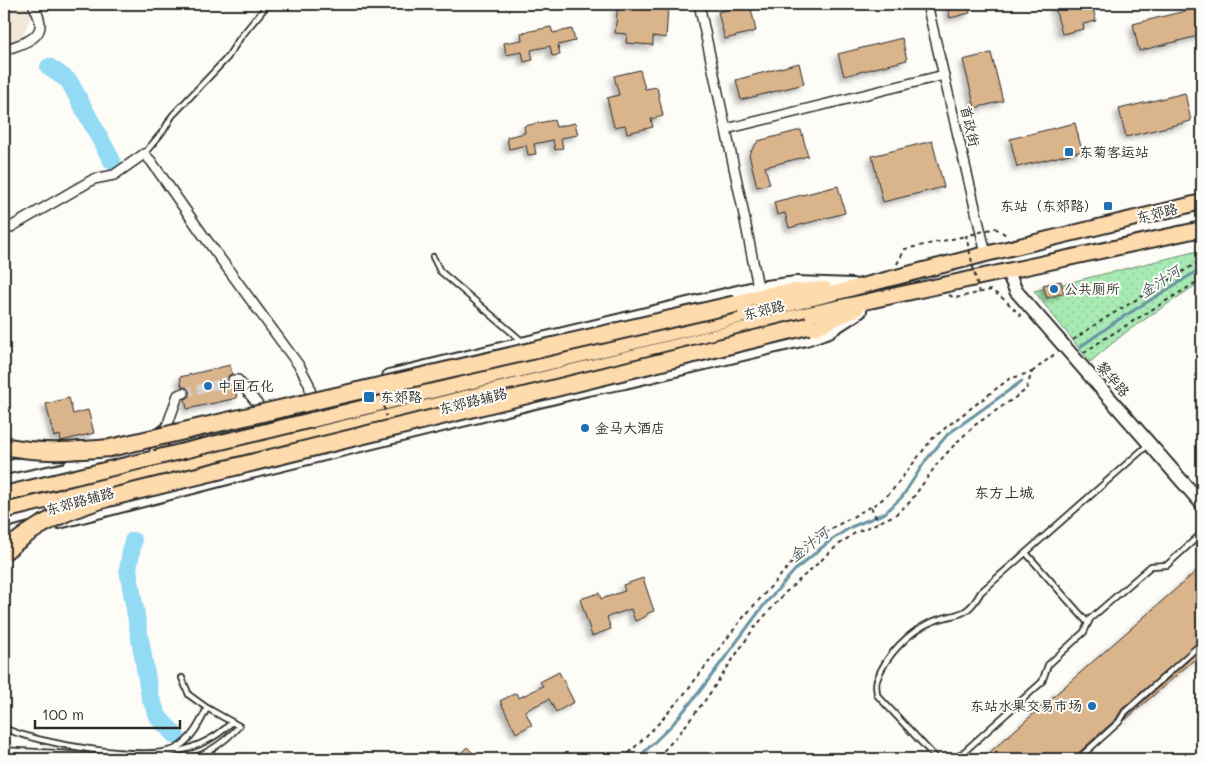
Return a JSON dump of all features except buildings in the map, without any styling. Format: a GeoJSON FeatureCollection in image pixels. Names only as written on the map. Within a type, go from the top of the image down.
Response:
{"type":"FeatureCollection","features":[{"type":"Feature","properties":{"kind":"highway"},"geometry":{"type":"LineString","coordinates":[[4,446],[42,452],[70,452],[110,448],[736,304]]}},
{"type":"Feature","properties":{"kind":"highway"},"geometry":{"type":"LineString","coordinates":[[4,552],[41,524],[75,508],[108,498],[808,326]]}},
{"type":"Feature","properties":{"kind":"main road","name":"东郊路"},"geometry":{"type":"LineString","coordinates":[[4,494],[1202,202]]}},
{"type":"Feature","properties":{"kind":"main road","name":"东郊路"},"geometry":{"type":"LineString","coordinates":[[4,511],[795,317],[1202,229]]}},
{"type":"Feature","properties":{"kind":"main road","name":"黎华路"},"geometry":{"type":"LineString","coordinates":[[1007,270],[1016,291],[1202,504]]}},
{"type":"Feature","properties":{"kind":"main road"},"geometry":{"type":"LineString","coordinates":[[4,468],[165,432],[353,384],[758,287],[796,283],[855,285],[880,281]]}},
{"type":"Feature","properties":{"kind":"main road"},"geometry":{"type":"LineString","coordinates":[[736,304],[753,297],[768,294],[852,286],[880,281]]}},
{"type":"Feature","properties":{"kind":"main road"},"geometry":{"type":"LineString","coordinates":[[808,326],[814,328],[885,298]]}},
{"type":"Feature","properties":{"kind":"main road","name":"东郊路辅路"},"geometry":{"type":"LineString","coordinates":[[4,536],[243,474],[530,403],[806,339],[829,331],[870,304],[885,298]]}},
{"type":"Feature","properties":{"kind":"main road"},"geometry":{"type":"LineString","coordinates":[[260,408],[312,420]]}},
{"type":"Feature","properties":{"kind":"main road"},"geometry":{"type":"LineString","coordinates":[[155,458],[165,432]]}},
{"type":"Feature","properties":{"kind":"street"},"geometry":{"type":"LineString","coordinates":[[4,50],[20,45],[37,33],[40,28],[40,19],[32,4]]}},
{"type":"Feature","properties":{"kind":"street"},"geometry":{"type":"LineString","coordinates":[[698,4],[758,287]]}},
{"type":"Feature","properties":{"kind":"street","name":"首政街"},"geometry":{"type":"LineString","coordinates":[[927,4],[986,254]]}},
{"type":"Feature","properties":{"kind":"street"},"geometry":{"type":"LineString","coordinates":[[726,129],[944,75]]}},
{"type":"Feature","properties":{"kind":"street"},"geometry":{"type":"LineString","coordinates":[[4,231],[94,180],[114,175],[144,154],[151,161],[202,235],[300,367],[309,384],[311,395]]}},
{"type":"Feature","properties":{"kind":"street"},"geometry":{"type":"LineString","coordinates":[[233,380],[238,380],[260,408]]}},
{"type":"Feature","properties":{"kind":"street"},"geometry":{"type":"LineString","coordinates":[[165,432],[178,395],[184,392]]}},
{"type":"Feature","properties":{"kind":"lane"},"geometry":{"type":"LineString","coordinates":[[144,154],[164,130],[172,116],[227,58],[240,38],[268,4]]}},
{"type":"Feature","properties":{"kind":"lane"},"geometry":{"type":"LineString","coordinates":[[434,257],[440,271],[524,343]]}},
{"type":"Feature","properties":{"kind":"lane"},"geometry":{"type":"LineString","coordinates":[[937,759],[877,695],[876,682],[892,652],[919,628],[934,620],[962,614],[976,601],[981,592],[1149,444]]}},
{"type":"Feature","properties":{"kind":"lane"},"geometry":{"type":"LineString","coordinates":[[956,759],[1042,682],[1048,665],[1084,632],[1090,619],[1151,566],[1166,565],[1202,534]]}},
{"type":"Feature","properties":{"kind":"lane"},"geometry":{"type":"LineString","coordinates":[[1026,553],[1088,623]]}},
{"type":"Feature","properties":{"kind":"lane"},"geometry":{"type":"LineString","coordinates":[[1078,759],[1119,722],[1125,712],[1202,643]]}},
{"type":"Feature","properties":{"kind":"lane"},"geometry":{"type":"LineString","coordinates":[[182,678],[189,695],[239,726],[222,743],[191,759]]}},
{"type":"Feature","properties":{"kind":"lane"},"geometry":{"type":"LineString","coordinates":[[4,728],[27,737],[73,747],[114,752],[156,753],[171,751],[185,742],[197,727],[208,708]]}},
{"type":"Feature","properties":{"kind":"lane"},"geometry":{"type":"LineString","coordinates":[[4,750],[120,758],[163,758],[202,747],[225,731],[232,722]]}},
{"type":"Feature","properties":{"kind":"path"},"geometry":{"type":"LineString","coordinates":[[905,250],[996,228]]}},
{"type":"Feature","properties":{"kind":"path"},"geometry":{"type":"LineString","coordinates":[[966,236],[979,293]]}},
{"type":"Feature","properties":{"kind":"path"},"geometry":{"type":"LineString","coordinates":[[1064,346],[1099,322],[1202,260]]}},
{"type":"Feature","properties":{"kind":"path"},"geometry":{"type":"LineString","coordinates":[[1075,358],[1202,279]]}},
{"type":"Feature","properties":{"kind":"path"},"geometry":{"type":"LineString","coordinates":[[955,298],[990,290],[998,293],[1022,317]]}},
{"type":"Feature","properties":{"kind":"path"},"geometry":{"type":"LineString","coordinates":[[624,759],[685,693],[742,619],[796,558],[822,534],[871,507],[891,492],[932,439],[949,425],[1009,379],[1032,372],[1047,360]]}},
{"type":"Feature","properties":{"kind":"path"},"geometry":{"type":"LineString","coordinates":[[656,759],[679,734],[706,699],[754,628],[786,592],[837,546],[855,533],[895,514],[910,502],[937,464],[975,425],[1026,390],[1032,372]]}},
{"type":"Feature","properties":{"kind":"path"},"geometry":{"type":"LineString","coordinates":[[381,396],[388,423]]}},
{"type":"Feature","properties":{"kind":"path"},"geometry":{"type":"LineString","coordinates":[[871,507],[878,522]]}},
{"type":"Feature","properties":{"kind":"shaded area"},"geometry":{"type":"Polygon","coordinates":[[[4,4],[26,4],[31,16],[21,40],[4,44],[4,4]]]}},
{"type":"Feature","properties":{"kind":"green space"},"geometry":{"type":"Polygon","coordinates":[[[1202,250],[1202,281],[1126,332],[1090,362],[1034,291],[1202,250]]]}},
{"type":"Feature","properties":{"kind":"waterway"},"geometry":{"type":"LineString","coordinates":[[49,67],[69,81],[112,161]]}},
{"type":"Feature","properties":{"kind":"waterway","name":"金汁河"},"geometry":{"type":"LineString","coordinates":[[1080,347],[1118,320],[1202,268]]}},
{"type":"Feature","properties":{"kind":"waterway","name":"金汁河"},"geometry":{"type":"LineString","coordinates":[[637,759],[672,725],[700,691],[764,605],[796,569],[831,540],[851,527],[885,513],[902,497],[926,460],[948,434],[1022,381]]}},
{"type":"Feature","properties":{"kind":"waterway"},"geometry":{"type":"LineString","coordinates":[[133,541],[128,569],[150,697],[159,718],[176,736]]}},
{"type":"Feature","properties":{"kind":"tunnel"},"geometry":{"type":"LineString","coordinates":[[184,393],[233,380]]}},
{"type":"Feature","properties":{"kind":"place","name":"东菊客运站"},"geometry":{"type":"Point","coordinates":[1069,152]}},
{"type":"Feature","properties":{"kind":"place","name":"东站（东郊路）"},"geometry":{"type":"Point","coordinates":[1108,206]}},
{"type":"Feature","properties":{"kind":"place","name":"公共厕所"},"geometry":{"type":"Point","coordinates":[1054,289]}},
{"type":"Feature","properties":{"kind":"place","name":"中国石化"},"geometry":{"type":"Point","coordinates":[208,386]}},
{"type":"Feature","properties":{"kind":"place","name":"东郊路"},"geometry":{"type":"Point","coordinates":[369,397]}},
{"type":"Feature","properties":{"kind":"place","name":"金马大酒店"},"geometry":{"type":"Point","coordinates":[585,428]}},
{"type":"Feature","properties":{"kind":"place","name":"东站水果交易市场"},"geometry":{"type":"Point","coordinates":[1092,706]}},
{"type":"Feature","properties":{"kind":"district","name":"东方上城"},"geometry":{"type":"Point","coordinates":[1004,493]}}]}
